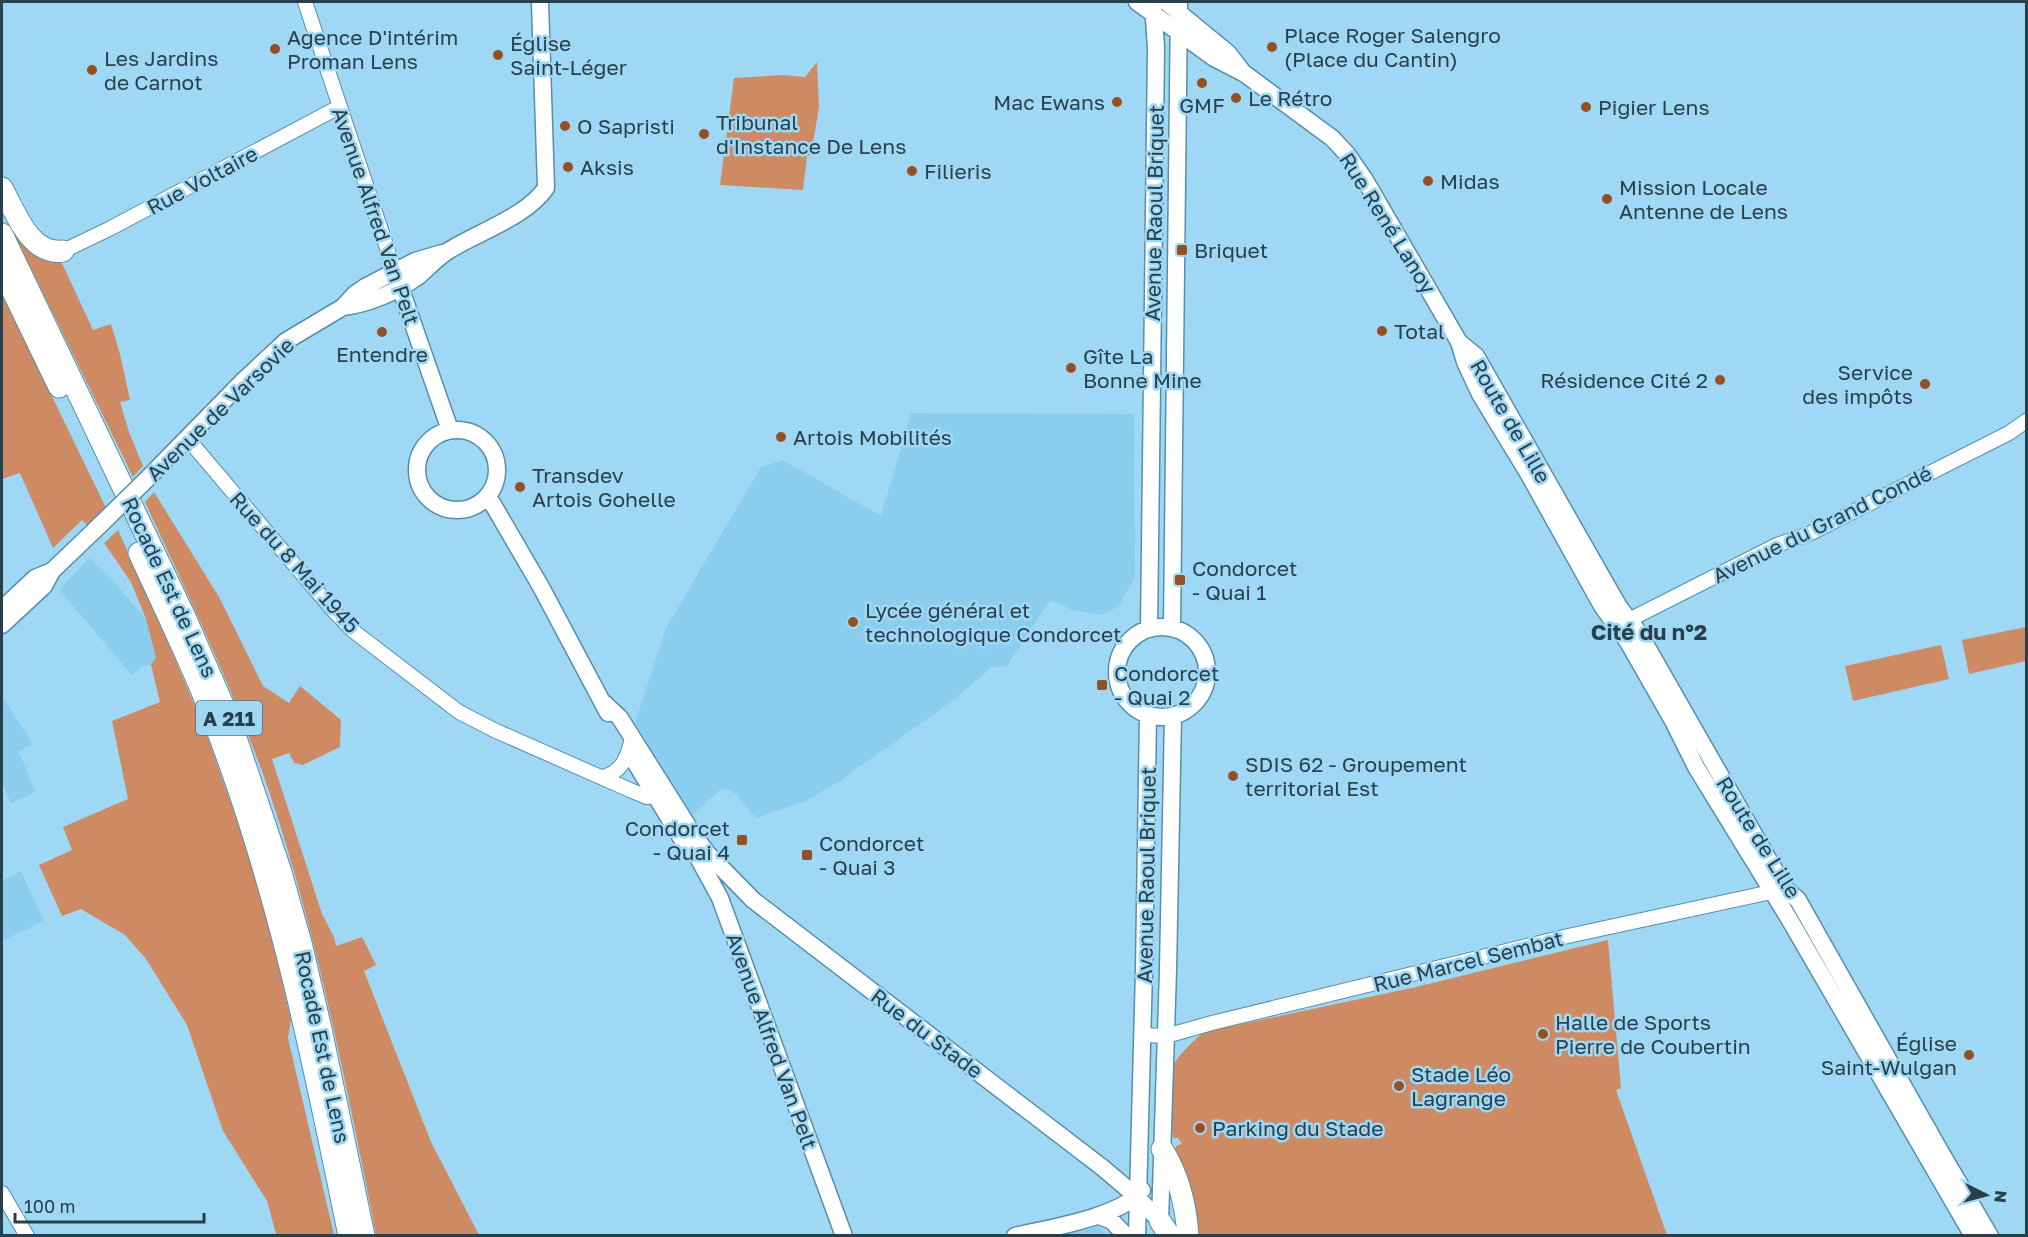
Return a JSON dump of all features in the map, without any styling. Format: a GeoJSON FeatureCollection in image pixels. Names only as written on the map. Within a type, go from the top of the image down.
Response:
{"type":"FeatureCollection","features":[{"type":"Feature","properties":{"kind":"highway"},"geometry":{"type":"LineString","coordinates":[[2,188],[34,243],[49,251],[63,251]]}},
{"type":"Feature","properties":{"kind":"highway","name":"Rocade Est de Lens"},"geometry":{"type":"LineString","coordinates":[[2,234],[185,617],[231,723],[281,872],[301,943],[364,1236]]}},
{"type":"Feature","properties":{"kind":"highway","name":"Rocade Est de Lens"},"geometry":{"type":"LineString","coordinates":[[2,269],[134,541],[216,726],[266,875],[287,954],[306,1032],[349,1236]]}},
{"type":"Feature","properties":{"kind":"highway"},"geometry":{"type":"LineString","coordinates":[[1162,1157],[1170,1160],[1180,1189],[1187,1214],[1188,1236]]}},
{"type":"Feature","properties":{"kind":"main road","name":"Avenue de Varsovie"},"geometry":{"type":"LineString","coordinates":[[2,625],[11,606],[35,578],[52,571],[277,348],[343,307],[367,303],[397,279],[419,275],[447,251],[529,206],[546,188],[540,2]]}},
{"type":"Feature","properties":{"kind":"main road","name":"Rue René Lanoy"},"geometry":{"type":"LineString","coordinates":[[1137,2],[1166,5],[1228,53],[1245,74]]}},
{"type":"Feature","properties":{"kind":"main road","name":"Rue René Lanoy"},"geometry":{"type":"LineString","coordinates":[[1166,5],[1178,32],[1214,58],[1245,74],[1310,120],[1347,154],[1365,180],[1460,342]]}},
{"type":"Feature","properties":{"kind":"main road","name":"Avenue Raoul Briquet"},"geometry":{"type":"LineString","coordinates":[[1166,5],[1178,32],[1172,628]]}},
{"type":"Feature","properties":{"kind":"main road","name":"Avenue Raoul Briquet"},"geometry":{"type":"LineString","coordinates":[[1149,629],[1156,47],[1166,5]]}},
{"type":"Feature","properties":{"kind":"main road","name":"Avenue Alfred Van Pelt"},"geometry":{"type":"LineString","coordinates":[[397,279],[450,430]]}},
{"type":"Feature","properties":{"kind":"main road","name":"Route de Lille"},"geometry":{"type":"LineString","coordinates":[[1460,342],[1476,356],[1576,534],[1622,623],[1639,633],[1779,890],[1973,1236]]}},
{"type":"Feature","properties":{"kind":"main road"},"geometry":{"type":"LineString","coordinates":[[461,429],[481,437],[494,454],[497,465],[494,487],[488,496],[472,508],[453,511],[435,504],[424,495],[418,483],[416,469],[419,455],[426,443],[437,434],[450,430],[461,429]]}},
{"type":"Feature","properties":{"kind":"main road","name":"Avenue Alfred Van Pelt"},"geometry":{"type":"LineString","coordinates":[[488,496],[604,703],[620,718],[656,796],[685,844],[693,850]]}},
{"type":"Feature","properties":{"kind":"main road"},"geometry":{"type":"LineString","coordinates":[[1172,628],[1190,637],[1197,644],[1207,665],[1207,677],[1199,699],[1183,713],[1164,718],[1138,711],[1122,695],[1117,671],[1124,648],[1139,633],[1149,629],[1172,628]]}},
{"type":"Feature","properties":{"kind":"main road","name":"Avenue Raoul Briquet"},"geometry":{"type":"LineString","coordinates":[[1137,1236],[1148,715]]}},
{"type":"Feature","properties":{"kind":"main road","name":"Avenue Raoul Briquet"},"geometry":{"type":"LineString","coordinates":[[1164,1231],[1162,1157],[1173,716]]}},
{"type":"Feature","properties":{"kind":"main road","name":"Avenue Alfred Van Pelt"},"geometry":{"type":"LineString","coordinates":[[631,745],[693,834],[719,866]]}},
{"type":"Feature","properties":{"kind":"main road","name":"Avenue Alfred Van Pelt"},"geometry":{"type":"LineString","coordinates":[[684,819],[693,850],[720,898],[729,921],[844,1236]]}},
{"type":"Feature","properties":{"kind":"main road","name":"Rue du Stade"},"geometry":{"type":"LineString","coordinates":[[719,866],[753,900],[931,1034],[1137,1197],[1164,1231]]}},
{"type":"Feature","properties":{"kind":"main road","name":"Route de Lille"},"geometry":{"type":"LineString","coordinates":[[1779,890],[1798,900],[1990,1236]]}},
{"type":"Feature","properties":{"kind":"main road"},"geometry":{"type":"LineString","coordinates":[[720,898],[753,900]]}},
{"type":"Feature","properties":{"kind":"main road"},"geometry":{"type":"LineString","coordinates":[[729,921],[734,908],[753,900]]}},
{"type":"Feature","properties":{"kind":"main road"},"geometry":{"type":"LineString","coordinates":[[1015,1236],[1099,1216],[1137,1197],[1162,1157]]}},
{"type":"Feature","properties":{"kind":"main road"},"geometry":{"type":"LineString","coordinates":[[1099,1216],[1112,1221],[1126,1236]]}},
{"type":"Feature","properties":{"kind":"street","name":"Avenue Alfred Van Pelt"},"geometry":{"type":"LineString","coordinates":[[305,2],[397,279]]}},
{"type":"Feature","properties":{"kind":"street","name":"Rue Voltaire"},"geometry":{"type":"LineString","coordinates":[[63,251],[110,229],[339,107]]}},
{"type":"Feature","properties":{"kind":"street","name":"Avenue du Grand Condé"},"geometry":{"type":"LineString","coordinates":[[1622,623],[1778,545],[1811,533],[2009,433],[2026,421]]}},
{"type":"Feature","properties":{"kind":"street","name":"Rue du 8 Mai 1945"},"geometry":{"type":"LineString","coordinates":[[187,438],[342,621],[459,712],[494,730],[642,795],[656,796]]}},
{"type":"Feature","properties":{"kind":"street"},"geometry":{"type":"LineString","coordinates":[[602,777],[612,775],[625,761],[631,745]]}},
{"type":"Feature","properties":{"kind":"street","name":"Rue Marcel Sembat"},"geometry":{"type":"LineString","coordinates":[[1166,1036],[1568,936],[1779,890]]}},
{"type":"Feature","properties":{"kind":"street"},"geometry":{"type":"LineString","coordinates":[[1142,1035],[1166,1036]]}},
{"type":"Feature","properties":{"kind":"street"},"geometry":{"type":"LineString","coordinates":[[2,1193],[27,1236]]}},
{"type":"Feature","properties":{"kind":"shaded area"},"geometry":{"type":"Polygon","coordinates":[[[817,62],[819,107],[811,155],[807,156],[803,190],[720,185],[734,78],[782,75],[805,77],[817,62]]]}},
{"type":"Feature","properties":{"kind":"shaded area"},"geometry":{"type":"Polygon","coordinates":[[[2,209],[60,259],[93,330],[111,324],[130,400],[120,402],[143,466],[133,477],[2,209]]]}},
{"type":"Feature","properties":{"kind":"shaded area"},"geometry":{"type":"Polygon","coordinates":[[[2,293],[106,508],[88,526],[82,520],[53,548],[20,473],[2,479],[2,293]]]}},
{"type":"Feature","properties":{"kind":"shaded area","name":"Lycée général et technologique Condorcet"},"geometry":{"type":"Polygon","coordinates":[[[911,413],[1134,414],[1135,577],[1119,606],[1101,615],[1073,610],[1050,600],[1007,666],[991,668],[951,702],[841,780],[806,801],[756,818],[732,790],[721,789],[692,815],[635,723],[666,628],[761,467],[783,460],[881,516],[911,413]]]}},
{"type":"Feature","properties":{"kind":"shaded area"},"geometry":{"type":"Polygon","coordinates":[[[154,492],[219,597],[263,686],[289,703],[300,686],[341,720],[340,747],[303,765],[294,763],[289,753],[272,759],[322,914],[336,946],[362,937],[376,965],[364,971],[431,1142],[479,1235],[376,1235],[322,977],[295,875],[266,783],[235,702],[145,502],[154,492]]]}},
{"type":"Feature","properties":{"kind":"shaded area"},"geometry":{"type":"Polygon","coordinates":[[[118,530],[205,730],[244,840],[266,912],[291,1020],[288,1038],[334,1235],[273,1235],[276,1234],[267,1201],[223,1131],[187,1025],[146,959],[125,935],[81,909],[62,916],[39,865],[72,850],[63,827],[128,799],[112,721],[160,702],[151,665],[156,658],[146,619],[131,582],[104,543],[118,530]]]}},
{"type":"Feature","properties":{"kind":"shaded area"},"geometry":{"type":"Polygon","coordinates":[[[89,558],[109,576],[146,619],[156,658],[151,665],[145,665],[132,675],[60,591],[89,558]]]}},
{"type":"Feature","properties":{"kind":"shaded area"},"geometry":{"type":"Polygon","coordinates":[[[2026,627],[2026,661],[1969,674],[1962,640],[2026,627]]]}},
{"type":"Feature","properties":{"kind":"shaded area"},"geometry":{"type":"Polygon","coordinates":[[[1941,645],[1949,679],[1853,701],[1845,666],[1941,645]]]}},
{"type":"Feature","properties":{"kind":"shaded area"},"geometry":{"type":"Polygon","coordinates":[[[2,696],[33,744],[19,751],[35,792],[11,803],[2,783],[2,696]]]}},
{"type":"Feature","properties":{"kind":"shaded area"},"geometry":{"type":"Polygon","coordinates":[[[21,871],[44,921],[2,941],[2,881],[21,871]]]}},
{"type":"Feature","properties":{"kind":"shaded area","name":"Stade Léo Lagrange"},"geometry":{"type":"Polygon","coordinates":[[[1608,940],[1621,1088],[1616,1090],[1667,1235],[1196,1235],[1175,1150],[1176,1146],[1182,1144],[1178,1138],[1173,1138],[1171,1082],[1173,1067],[1178,1058],[1204,1032],[1416,987],[1608,940]]]}},
{"type":"Feature","properties":{"kind":"shaded area"},"geometry":{"type":"Polygon","coordinates":[[[1099,1227],[1106,1235],[1058,1235],[1099,1227]]]}},
{"type":"Feature","properties":{"kind":"place","name":"Place Roger Salengro (Place du Cantin)"},"geometry":{"type":"Point","coordinates":[1272,47]}},
{"type":"Feature","properties":{"kind":"place","name":"Agence D'intérim Proman Lens"},"geometry":{"type":"Point","coordinates":[275,49]}},
{"type":"Feature","properties":{"kind":"place","name":"Église Saint-Léger"},"geometry":{"type":"Point","coordinates":[498,55]}},
{"type":"Feature","properties":{"kind":"place","name":"Les Jardins de Carnot"},"geometry":{"type":"Point","coordinates":[92,70]}},
{"type":"Feature","properties":{"kind":"place","name":"GMF"},"geometry":{"type":"Point","coordinates":[1202,83]}},
{"type":"Feature","properties":{"kind":"place","name":"Le Rétro"},"geometry":{"type":"Point","coordinates":[1236,98]}},
{"type":"Feature","properties":{"kind":"place","name":"Mac Ewans"},"geometry":{"type":"Point","coordinates":[1117,102]}},
{"type":"Feature","properties":{"kind":"place","name":"Pigier Lens"},"geometry":{"type":"Point","coordinates":[1586,107]}},
{"type":"Feature","properties":{"kind":"place","name":"O Sapristi"},"geometry":{"type":"Point","coordinates":[565,126]}},
{"type":"Feature","properties":{"kind":"place","name":"Tribunal d'Instance De Lens"},"geometry":{"type":"Point","coordinates":[704,134]}},
{"type":"Feature","properties":{"kind":"place","name":"Aksis"},"geometry":{"type":"Point","coordinates":[568,167]}},
{"type":"Feature","properties":{"kind":"place","name":"Filieris"},"geometry":{"type":"Point","coordinates":[912,171]}},
{"type":"Feature","properties":{"kind":"place","name":"Midas"},"geometry":{"type":"Point","coordinates":[1428,181]}},
{"type":"Feature","properties":{"kind":"place","name":"Mission Locale Antenne de Lens"},"geometry":{"type":"Point","coordinates":[1607,199]}},
{"type":"Feature","properties":{"kind":"place","name":"Briquet"},"geometry":{"type":"Point","coordinates":[1182,250]}},
{"type":"Feature","properties":{"kind":"place","name":"Total"},"geometry":{"type":"Point","coordinates":[1382,331]}},
{"type":"Feature","properties":{"kind":"place","name":"Entendre"},"geometry":{"type":"Point","coordinates":[382,332]}},
{"type":"Feature","properties":{"kind":"place","name":"Gîte La Bonne Mine"},"geometry":{"type":"Point","coordinates":[1071,368]}},
{"type":"Feature","properties":{"kind":"place","name":"Résidence Cité 2"},"geometry":{"type":"Point","coordinates":[1720,380]}},
{"type":"Feature","properties":{"kind":"place","name":"Service des impôts"},"geometry":{"type":"Point","coordinates":[1925,384]}},
{"type":"Feature","properties":{"kind":"place","name":"Artois Mobilités"},"geometry":{"type":"Point","coordinates":[781,437]}},
{"type":"Feature","properties":{"kind":"place","name":"Transdev Artois Gohelle"},"geometry":{"type":"Point","coordinates":[520,487]}},
{"type":"Feature","properties":{"kind":"place","name":"Condorcet - Quai 1"},"geometry":{"type":"Point","coordinates":[1180,580]}},
{"type":"Feature","properties":{"kind":"place","name":"Lycée général et technologique Condorcet"},"geometry":{"type":"Point","coordinates":[853,622]}},
{"type":"Feature","properties":{"kind":"place","name":"Condorcet - Quai 2"},"geometry":{"type":"Point","coordinates":[1102,685]}},
{"type":"Feature","properties":{"kind":"place","name":"SDIS 62 - Groupement territorial Est"},"geometry":{"type":"Point","coordinates":[1233,776]}},
{"type":"Feature","properties":{"kind":"place","name":"Condorcet - Quai 4"},"geometry":{"type":"Point","coordinates":[742,840]}},
{"type":"Feature","properties":{"kind":"place","name":"Condorcet - Quai 3"},"geometry":{"type":"Point","coordinates":[807,855]}},
{"type":"Feature","properties":{"kind":"place","name":"Halle de Sports Pierre de Coubertin"},"geometry":{"type":"Point","coordinates":[1543,1034]}},
{"type":"Feature","properties":{"kind":"place","name":"Église Saint-Wulgan"},"geometry":{"type":"Point","coordinates":[1969,1055]}},
{"type":"Feature","properties":{"kind":"place","name":"Stade Léo Lagrange"},"geometry":{"type":"Point","coordinates":[1399,1086]}},
{"type":"Feature","properties":{"kind":"place","name":"Parking du Stade"},"geometry":{"type":"Point","coordinates":[1200,1128]}},
{"type":"Feature","properties":{"kind":"district","name":"Cité du n°2"},"geometry":{"type":"Point","coordinates":[1649,631]}}]}
